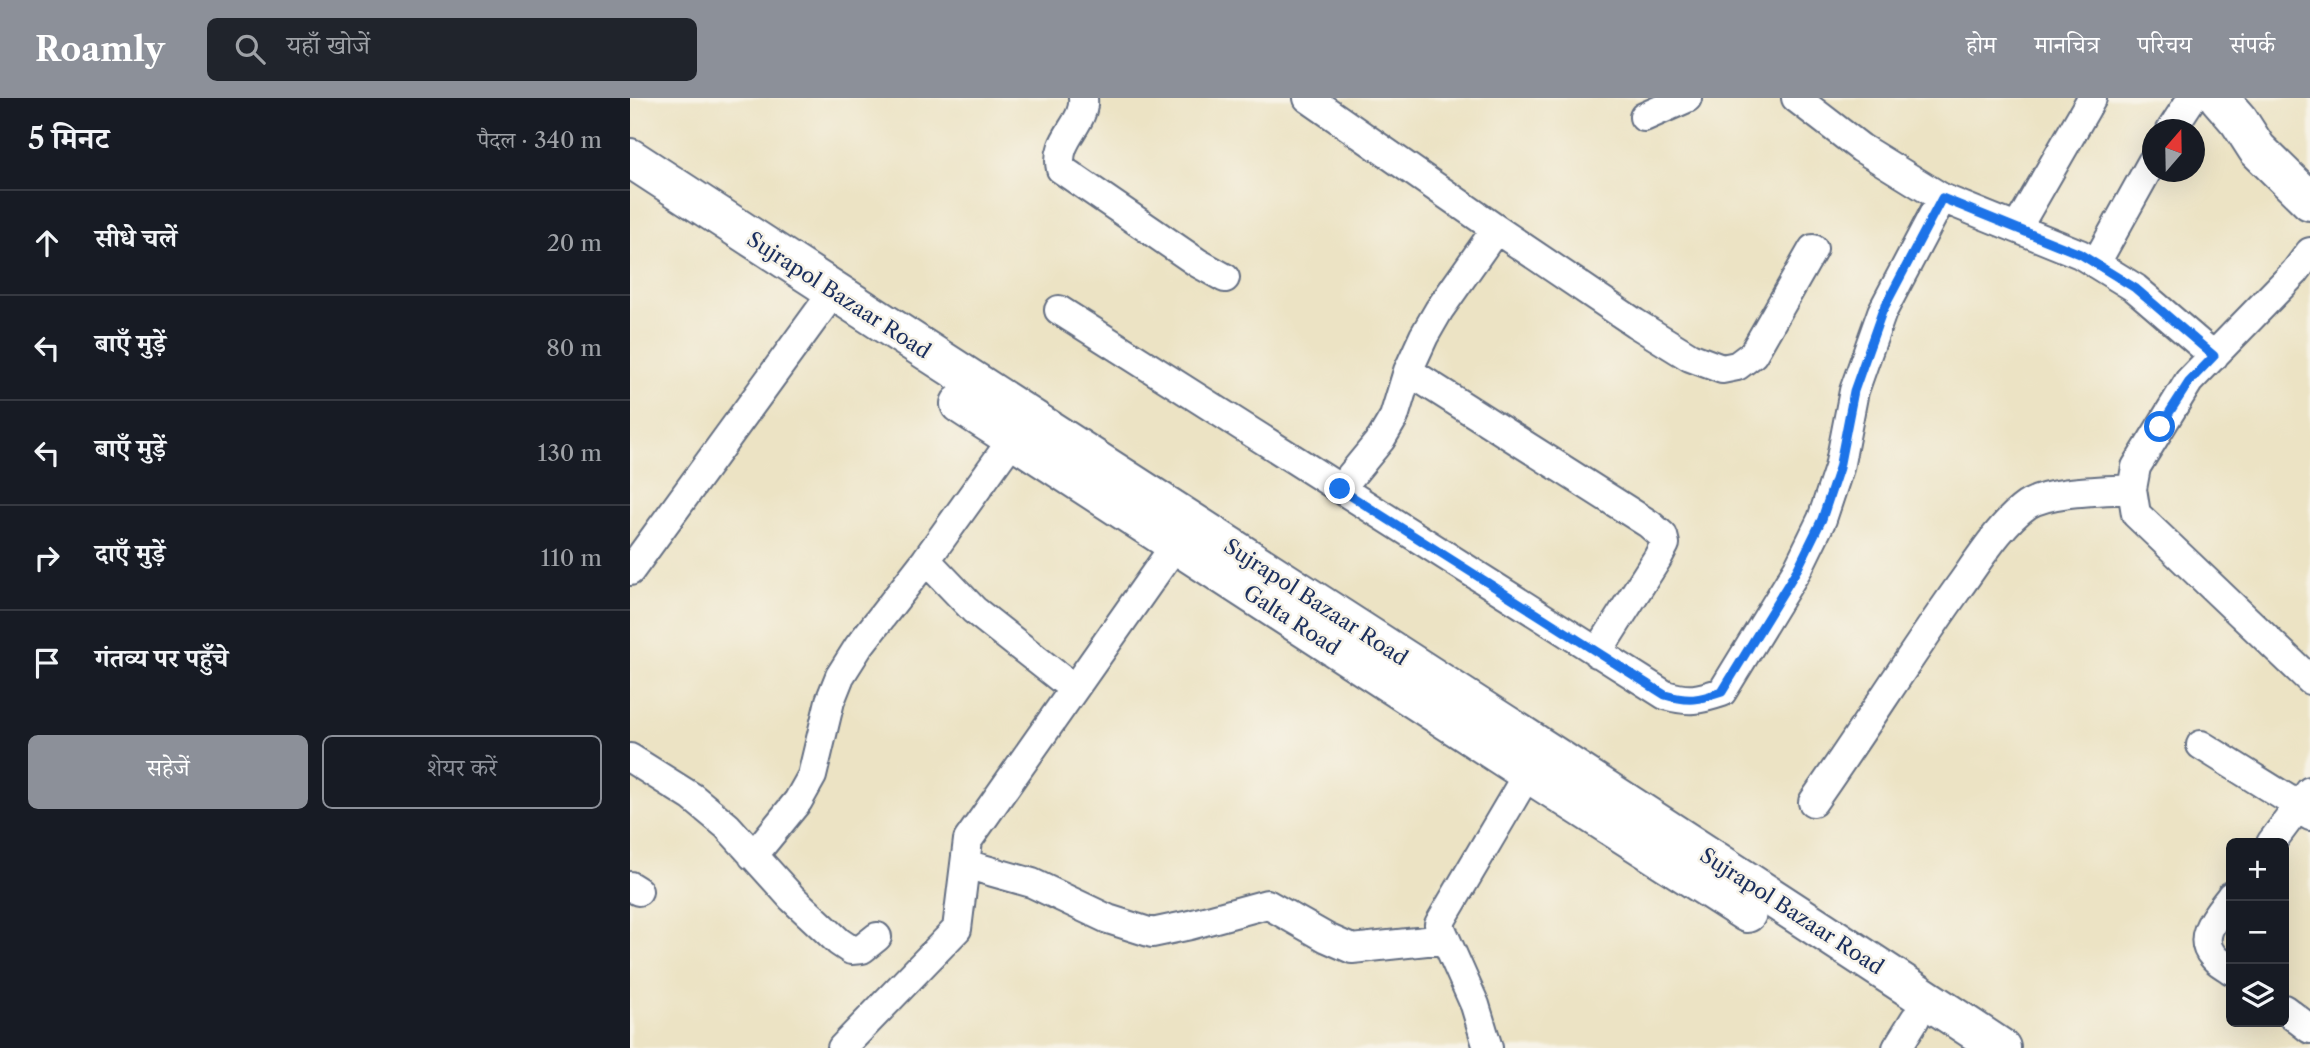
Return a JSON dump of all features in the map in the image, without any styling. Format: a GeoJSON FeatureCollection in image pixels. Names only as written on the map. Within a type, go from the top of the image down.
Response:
{"type":"FeatureCollection","features":[{"type":"Feature","properties":{"kind":"main road"},"geometry":{"type":"LineString","coordinates":[[2219,98],[2239,121],[2257,149],[2310,201]]}},
{"type":"Feature","properties":{"kind":"main road","name":"Sujrapol Bazaar Road"},"geometry":{"type":"LineString","coordinates":[[630,158],[827,301],[1543,748],[2001,1048]]}},
{"type":"Feature","properties":{"kind":"main road","name":"Galta Road"},"geometry":{"type":"LineString","coordinates":[[630,185],[827,301],[1012,440],[1528,773],[1906,1034],[1958,1048]]}},
{"type":"Feature","properties":{"kind":"street"},"geometry":{"type":"LineString","coordinates":[[1083,98],[1084,104],[1061,148],[1061,169],[1198,263],[1225,278]]}},
{"type":"Feature","properties":{"kind":"street"},"geometry":{"type":"LineString","coordinates":[[1308,98],[1496,229],[1668,343],[1690,356],[1722,369],[1737,366],[1754,354],[1812,249]]}},
{"type":"Feature","properties":{"kind":"street"},"geometry":{"type":"LineString","coordinates":[[1644,117],[1687,98]]}},
{"type":"Feature","properties":{"kind":"street"},"geometry":{"type":"LineString","coordinates":[[1796,98],[1861,148],[1942,198],[2096,263],[2135,288],[2214,356]]}},
{"type":"Feature","properties":{"kind":"street"},"geometry":{"type":"LineString","coordinates":[[2017,228],[2092,98]]}},
{"type":"Feature","properties":{"kind":"street"},"geometry":{"type":"LineString","coordinates":[[2178,119],[2192,98]]}},
{"type":"Feature","properties":{"kind":"street"},"geometry":{"type":"LineString","coordinates":[[2096,263],[2142,180]]}},
{"type":"Feature","properties":{"kind":"street"},"geometry":{"type":"LineString","coordinates":[[1059,310],[1665,695],[1696,701],[1722,692],[1798,568],[1822,519],[1839,468],[1854,391],[1882,312],[1942,198]]}},
{"type":"Feature","properties":{"kind":"street"},"geometry":{"type":"LineString","coordinates":[[1340,489],[1381,439],[1394,417],[1408,371],[1439,310],[1496,229]]}},
{"type":"Feature","properties":{"kind":"street"},"geometry":{"type":"LineString","coordinates":[[2310,252],[2295,272],[2189,382],[2136,467],[2132,489],[2136,514],[2310,680]]}},
{"type":"Feature","properties":{"kind":"street"},"geometry":{"type":"LineString","coordinates":[[630,571],[827,301]]}},
{"type":"Feature","properties":{"kind":"street"},"geometry":{"type":"LineString","coordinates":[[1408,371],[1649,524],[1662,536],[1665,544],[1657,559],[1597,653]]}},
{"type":"Feature","properties":{"kind":"street"},"geometry":{"type":"LineString","coordinates":[[753,856],[798,801],[812,776],[830,701],[840,676],[859,646],[926,561],[1012,440]]}},
{"type":"Feature","properties":{"kind":"street"},"geometry":{"type":"LineString","coordinates":[[1813,802],[1912,653],[1997,534],[2028,505],[2067,493],[2132,489]]}},
{"type":"Feature","properties":{"kind":"street"},"geometry":{"type":"LineString","coordinates":[[842,1048],[957,929],[968,841],[1176,544]]}},
{"type":"Feature","properties":{"kind":"street"},"geometry":{"type":"LineString","coordinates":[[926,561],[974,610],[1074,689]]}},
{"type":"Feature","properties":{"kind":"street"},"geometry":{"type":"LineString","coordinates":[[2201,745],[2306,805],[2276,838]]}},
{"type":"Feature","properties":{"kind":"street"},"geometry":{"type":"LineString","coordinates":[[630,758],[692,797],[727,826],[792,898],[839,942],[851,950],[862,949],[877,937]]}},
{"type":"Feature","properties":{"kind":"street"},"geometry":{"type":"LineString","coordinates":[[1488,1048],[1475,1005],[1439,924],[1528,773]]}},
{"type":"Feature","properties":{"kind":"street"},"geometry":{"type":"LineString","coordinates":[[965,864],[1032,883],[1108,919],[1152,933],[1267,904],[1352,949],[1445,939]]}},
{"type":"Feature","properties":{"kind":"street"},"geometry":{"type":"LineString","coordinates":[[2226,966],[2213,956],[2207,944],[2208,928],[2227,901]]}},
{"type":"Feature","properties":{"kind":"street"},"geometry":{"type":"LineString","coordinates":[[2289,1013],[2310,1029]]}},
{"type":"Feature","properties":{"kind":"route"},"geometry":{"type":"LineString","coordinates":[[1340,489],[1665,695],[1696,701],[1722,692],[1798,568],[1822,519],[1839,468],[1854,391],[1882,312],[1942,198],[2080,254],[2135,288],[2214,356],[2189,382],[2160,427]]}}]}
